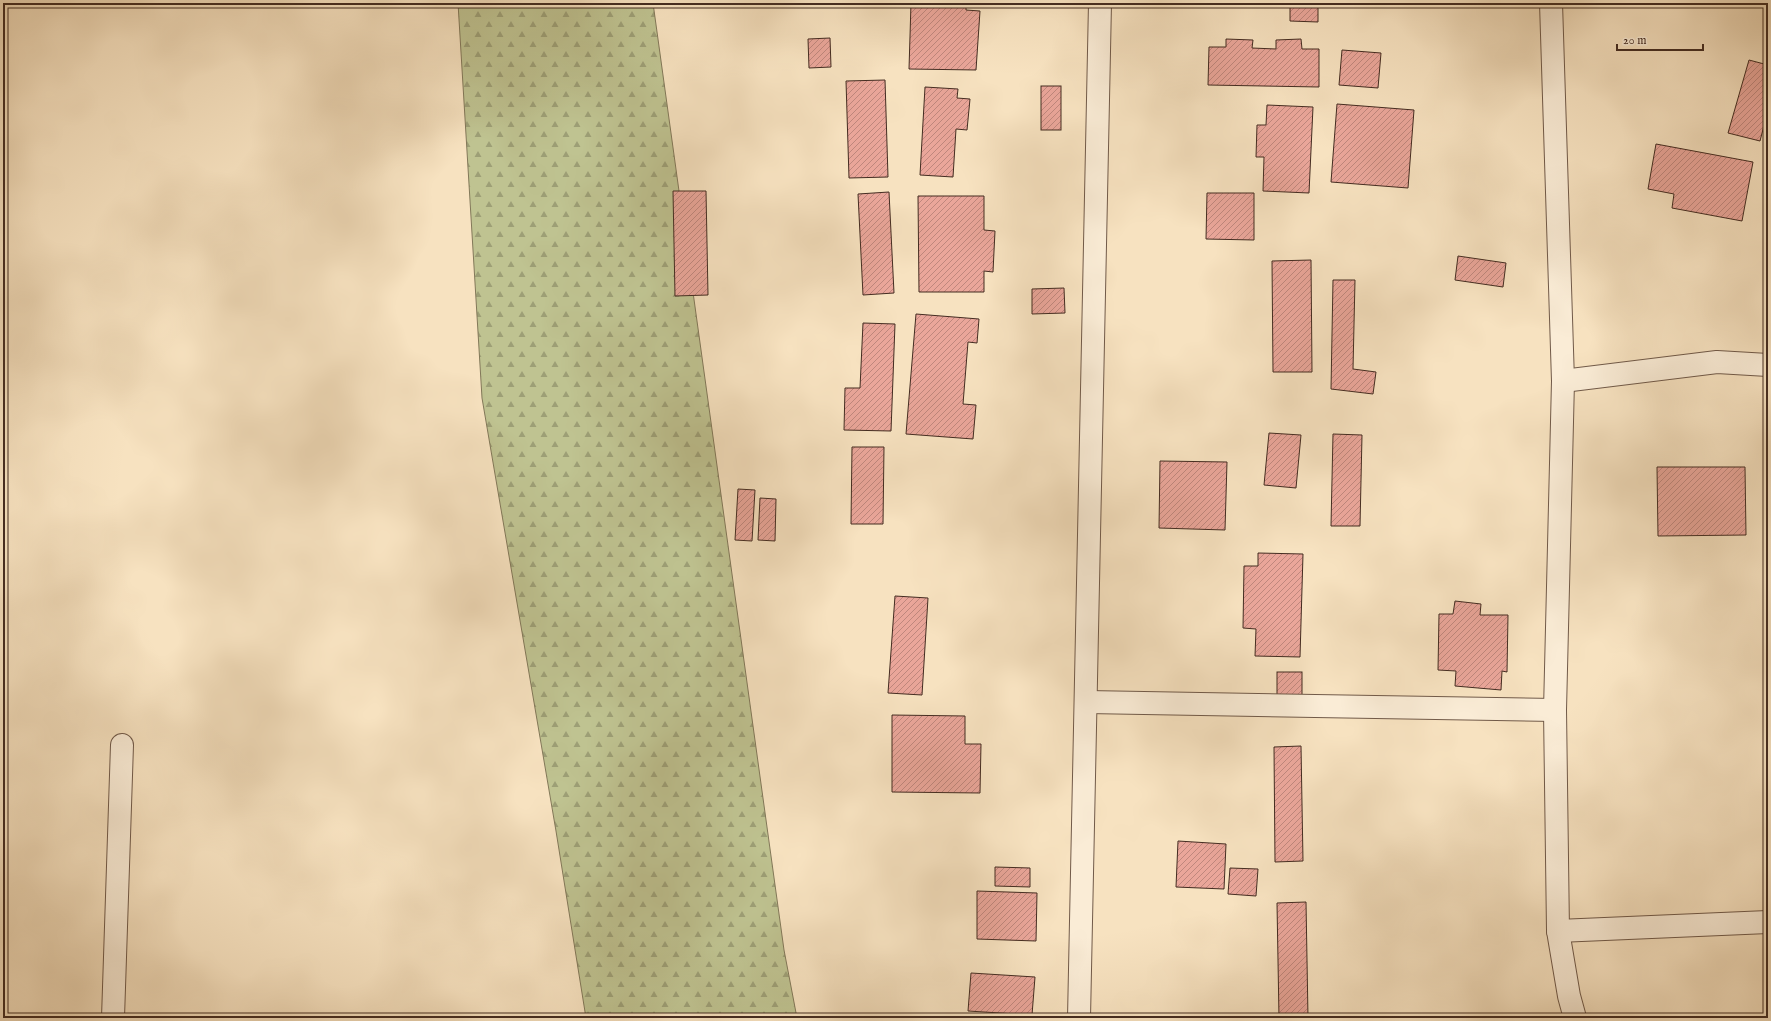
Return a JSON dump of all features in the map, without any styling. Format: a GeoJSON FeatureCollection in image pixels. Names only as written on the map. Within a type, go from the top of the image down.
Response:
{"type":"FeatureCollection","features":[{"type":"Feature","properties":{"kind":"street"},"geometry":{"type":"LineString","coordinates":[[1079,1018],[1087,702],[1100,3]]}},
{"type":"Feature","properties":{"kind":"street"},"geometry":{"type":"LineString","coordinates":[[1551,3],[1563,381],[1555,710],[1558,931],[1569,996],[1575,1018]]}},
{"type":"Feature","properties":{"kind":"street"},"geometry":{"type":"LineString","coordinates":[[1563,381],[1717,362],[1768,365]]}},
{"type":"Feature","properties":{"kind":"street"},"geometry":{"type":"LineString","coordinates":[[1087,702],[1555,710]]}},
{"type":"Feature","properties":{"kind":"street"},"geometry":{"type":"LineString","coordinates":[[113,1018],[122,745]]}},
{"type":"Feature","properties":{"kind":"street"},"geometry":{"type":"LineString","coordinates":[[1558,931],[1768,922]]}},
{"type":"Feature","properties":{"kind":"green space"},"geometry":{"type":"Polygon","coordinates":[[[458,3],[653,3],[784,950],[797,1018],[586,1018],[556,831],[482,398],[458,3]]]}},
{"type":"Feature","properties":{"kind":"building"},"geometry":{"type":"Polygon","coordinates":[[[911,3],[966,3],[966,10],[980,11],[976,70],[909,69],[911,3]]]}},
{"type":"Feature","properties":{"kind":"building"},"geometry":{"type":"Polygon","coordinates":[[[1290,4],[1318,4],[1318,22],[1290,21],[1290,4]]]}},
{"type":"Feature","properties":{"kind":"building"},"geometry":{"type":"Polygon","coordinates":[[[830,38],[831,67],[809,68],[808,39],[830,38]]]}},
{"type":"Feature","properties":{"kind":"building"},"geometry":{"type":"Polygon","coordinates":[[[1226,39],[1253,40],[1252,48],[1276,49],[1276,40],[1301,39],[1302,49],[1319,49],[1319,87],[1208,85],[1209,47],[1226,47],[1226,39]]]}},
{"type":"Feature","properties":{"kind":"building"},"geometry":{"type":"Polygon","coordinates":[[[1342,50],[1381,53],[1378,88],[1339,85],[1342,50]]]}},
{"type":"Feature","properties":{"kind":"building"},"geometry":{"type":"Polygon","coordinates":[[[1749,60],[1768,65],[1768,110],[1760,141],[1728,133],[1749,60]]]}},
{"type":"Feature","properties":{"kind":"building"},"geometry":{"type":"Polygon","coordinates":[[[885,80],[888,177],[849,178],[846,81],[885,80]]]}},
{"type":"Feature","properties":{"kind":"building"},"geometry":{"type":"Polygon","coordinates":[[[1041,86],[1061,86],[1061,130],[1041,130],[1041,86]]]}},
{"type":"Feature","properties":{"kind":"building"},"geometry":{"type":"Polygon","coordinates":[[[925,87],[958,89],[957,98],[970,99],[967,130],[956,129],[953,177],[920,175],[925,87]]]}},
{"type":"Feature","properties":{"kind":"building"},"geometry":{"type":"Polygon","coordinates":[[[1337,104],[1414,110],[1408,188],[1331,182],[1337,104]]]}},
{"type":"Feature","properties":{"kind":"building"},"geometry":{"type":"Polygon","coordinates":[[[1267,105],[1313,107],[1309,193],[1263,191],[1264,157],[1256,157],[1257,125],[1266,125],[1267,105]]]}},
{"type":"Feature","properties":{"kind":"building"},"geometry":{"type":"Polygon","coordinates":[[[1656,144],[1753,162],[1742,221],[1672,208],[1674,194],[1648,189],[1656,144]]]}},
{"type":"Feature","properties":{"kind":"building"},"geometry":{"type":"Polygon","coordinates":[[[673,191],[706,191],[708,295],[675,296],[673,191]]]}},
{"type":"Feature","properties":{"kind":"building"},"geometry":{"type":"Polygon","coordinates":[[[889,192],[894,293],[863,295],[858,194],[889,192]]]}},
{"type":"Feature","properties":{"kind":"building"},"geometry":{"type":"Polygon","coordinates":[[[1207,193],[1254,193],[1254,240],[1206,239],[1207,193]]]}},
{"type":"Feature","properties":{"kind":"building"},"geometry":{"type":"Polygon","coordinates":[[[918,196],[984,196],[984,230],[995,231],[993,272],[984,271],[984,292],[919,292],[918,196]]]}},
{"type":"Feature","properties":{"kind":"building"},"geometry":{"type":"Polygon","coordinates":[[[1458,256],[1506,263],[1503,287],[1455,280],[1458,256]]]}},
{"type":"Feature","properties":{"kind":"building"},"geometry":{"type":"Polygon","coordinates":[[[1311,260],[1312,372],[1273,372],[1272,261],[1311,260]]]}},
{"type":"Feature","properties":{"kind":"building"},"geometry":{"type":"Polygon","coordinates":[[[1333,280],[1355,280],[1353,369],[1376,372],[1373,394],[1331,389],[1333,280]]]}},
{"type":"Feature","properties":{"kind":"building"},"geometry":{"type":"Polygon","coordinates":[[[1064,288],[1065,313],[1032,314],[1032,289],[1064,288]]]}},
{"type":"Feature","properties":{"kind":"building"},"geometry":{"type":"Polygon","coordinates":[[[916,314],[979,319],[977,343],[968,342],[963,404],[976,405],[973,439],[906,434],[916,314]]]}},
{"type":"Feature","properties":{"kind":"building"},"geometry":{"type":"Polygon","coordinates":[[[863,323],[895,324],[891,431],[844,430],[845,388],[860,388],[863,323]]]}},
{"type":"Feature","properties":{"kind":"building"},"geometry":{"type":"Polygon","coordinates":[[[1269,433],[1301,435],[1296,488],[1264,485],[1269,433]]]}},
{"type":"Feature","properties":{"kind":"building"},"geometry":{"type":"Polygon","coordinates":[[[1333,434],[1362,435],[1360,526],[1331,526],[1333,434]]]}},
{"type":"Feature","properties":{"kind":"building"},"geometry":{"type":"Polygon","coordinates":[[[852,447],[884,447],[883,524],[851,524],[852,447]]]}},
{"type":"Feature","properties":{"kind":"building"},"geometry":{"type":"Polygon","coordinates":[[[1160,461],[1227,462],[1225,530],[1159,528],[1160,461]]]}},
{"type":"Feature","properties":{"kind":"building"},"geometry":{"type":"Polygon","coordinates":[[[1657,467],[1745,467],[1746,535],[1658,536],[1657,467]]]}},
{"type":"Feature","properties":{"kind":"building"},"geometry":{"type":"Polygon","coordinates":[[[738,489],[755,490],[752,541],[735,540],[738,489]]]}},
{"type":"Feature","properties":{"kind":"building"},"geometry":{"type":"Polygon","coordinates":[[[760,498],[776,499],[775,541],[758,540],[760,498]]]}},
{"type":"Feature","properties":{"kind":"building"},"geometry":{"type":"Polygon","coordinates":[[[1258,553],[1303,554],[1300,657],[1255,656],[1256,629],[1243,628],[1244,566],[1258,566],[1258,553]]]}},
{"type":"Feature","properties":{"kind":"building"},"geometry":{"type":"Polygon","coordinates":[[[895,596],[928,598],[922,695],[888,693],[895,596]]]}},
{"type":"Feature","properties":{"kind":"building"},"geometry":{"type":"Polygon","coordinates":[[[1455,601],[1481,604],[1480,615],[1508,615],[1507,672],[1502,671],[1501,690],[1455,686],[1456,671],[1438,670],[1439,614],[1453,614],[1455,601]]]}},
{"type":"Feature","properties":{"kind":"building"},"geometry":{"type":"Polygon","coordinates":[[[1277,672],[1302,672],[1302,700],[1277,700],[1277,672]]]}},
{"type":"Feature","properties":{"kind":"building"},"geometry":{"type":"Polygon","coordinates":[[[892,715],[965,716],[965,744],[981,744],[980,793],[892,792],[892,715]]]}},
{"type":"Feature","properties":{"kind":"building"},"geometry":{"type":"Polygon","coordinates":[[[1301,746],[1303,861],[1275,862],[1274,747],[1301,746]]]}},
{"type":"Feature","properties":{"kind":"building"},"geometry":{"type":"Polygon","coordinates":[[[1178,841],[1226,844],[1224,889],[1176,887],[1178,841]]]}},
{"type":"Feature","properties":{"kind":"building"},"geometry":{"type":"Polygon","coordinates":[[[995,867],[1030,868],[1030,887],[995,886],[995,867]]]}},
{"type":"Feature","properties":{"kind":"building"},"geometry":{"type":"Polygon","coordinates":[[[1230,868],[1258,869],[1256,896],[1228,894],[1230,868]]]}},
{"type":"Feature","properties":{"kind":"building"},"geometry":{"type":"Polygon","coordinates":[[[977,891],[1037,893],[1036,941],[977,939],[977,891]]]}},
{"type":"Feature","properties":{"kind":"building"},"geometry":{"type":"Polygon","coordinates":[[[1306,902],[1308,1018],[1279,1018],[1277,903],[1306,902]]]}},
{"type":"Feature","properties":{"kind":"building"},"geometry":{"type":"Polygon","coordinates":[[[971,973],[1035,977],[1032,1015],[968,1011],[971,973]]]}}]}
